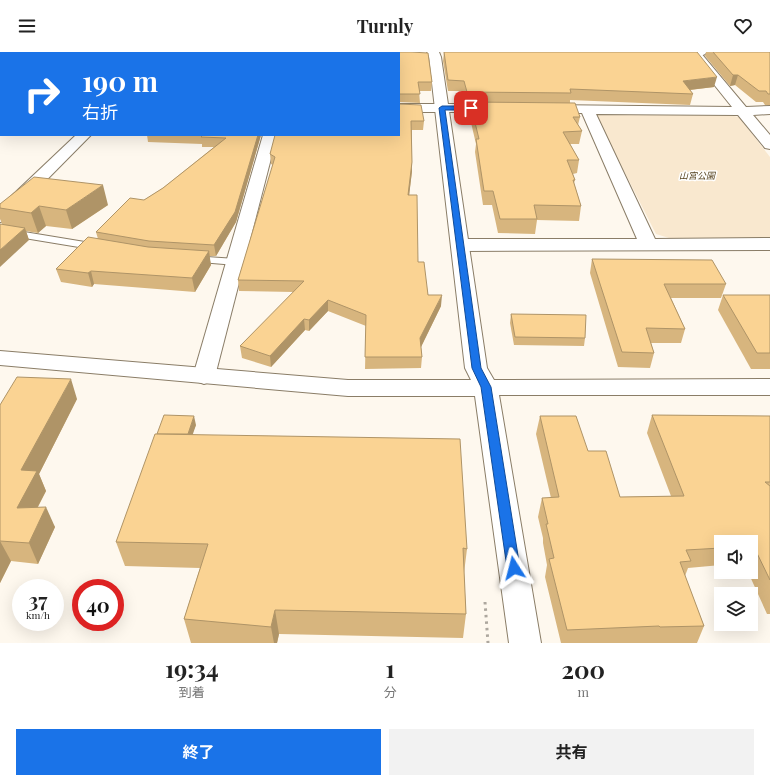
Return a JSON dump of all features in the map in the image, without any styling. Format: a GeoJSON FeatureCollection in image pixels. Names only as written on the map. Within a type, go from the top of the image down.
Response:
{"type":"FeatureCollection","features":[{"type":"Feature","properties":{"kind":"street"},"geometry":{"type":"LineString","coordinates":[[433,52],[435,57],[461,245],[476,368],[486,387],[525,643]]}},
{"type":"Feature","properties":{"kind":"street"},"geometry":{"type":"LineString","coordinates":[[657,52],[701,52]]}},
{"type":"Feature","properties":{"kind":"street"},"geometry":{"type":"LineString","coordinates":[[694,52],[770,145]]}},
{"type":"Feature","properties":{"kind":"street"},"geometry":{"type":"LineString","coordinates":[[400,108],[511,108]]}},
{"type":"Feature","properties":{"kind":"street"},"geometry":{"type":"LineString","coordinates":[[534,109],[770,110]]}},
{"type":"Feature","properties":{"kind":"street"},"geometry":{"type":"LineString","coordinates":[[587,109],[648,244]]}},
{"type":"Feature","properties":{"kind":"street"},"geometry":{"type":"LineString","coordinates":[[0,217],[83,136]]}},
{"type":"Feature","properties":{"kind":"street"},"geometry":{"type":"LineString","coordinates":[[204,376],[270,136]]}},
{"type":"Feature","properties":{"kind":"street"},"geometry":{"type":"LineString","coordinates":[[461,245],[770,244]]}},
{"type":"Feature","properties":{"kind":"street"},"geometry":{"type":"LineString","coordinates":[[0,358],[348,388],[770,387]]}},
{"type":"Feature","properties":{"kind":"lane"},"geometry":{"type":"LineString","coordinates":[[0,231],[106,248]]}},
{"type":"Feature","properties":{"kind":"lane"},"geometry":{"type":"LineString","coordinates":[[182,258],[236,262]]}},
{"type":"Feature","properties":{"kind":"green space","name":"山宮公園"},"geometry":{"type":"Polygon","coordinates":[[[600,113],[729,115],[739,117],[770,157],[770,238],[669,238],[656,234],[596,116],[600,113]]]}},
{"type":"Feature","properties":{"kind":"building"},"geometry":{"type":"Polygon","coordinates":[[[400,52],[428,53],[432,82],[418,82],[420,94],[400,94],[400,52]]]}},
{"type":"Feature","properties":{"kind":"building"},"geometry":{"type":"Polygon","coordinates":[[[444,52],[697,52],[717,77],[683,81],[693,94],[570,89],[571,93],[467,92],[464,81],[448,80],[444,52]]]}},
{"type":"Feature","properties":{"kind":"building"},"geometry":{"type":"Polygon","coordinates":[[[713,52],[770,52],[770,94],[766,91],[759,91],[738,75],[733,75],[713,52]]]}},
{"type":"Feature","properties":{"kind":"building"},"geometry":{"type":"Polygon","coordinates":[[[470,102],[575,103],[580,117],[573,117],[582,131],[563,132],[579,160],[567,160],[575,180],[573,180],[581,206],[534,205],[537,219],[500,219],[493,191],[484,191],[476,139],[479,139],[470,102]]]}},
{"type":"Feature","properties":{"kind":"building"},"geometry":{"type":"Polygon","coordinates":[[[400,104],[421,105],[424,121],[411,121],[412,162],[408,195],[417,195],[418,262],[424,262],[428,295],[442,295],[420,338],[422,357],[365,357],[366,315],[328,300],[309,320],[304,319],[270,356],[240,346],[304,281],[238,280],[275,157],[270,154],[275,136],[400,136],[400,104]]]}},
{"type":"Feature","properties":{"kind":"building"},"geometry":{"type":"Polygon","coordinates":[[[258,136],[235,212],[214,245],[149,241],[96,232],[130,198],[144,200],[163,188],[226,138],[201,137],[258,136]]]}},
{"type":"Feature","properties":{"kind":"building"},"geometry":{"type":"Polygon","coordinates":[[[34,177],[103,185],[66,210],[39,206],[31,213],[0,208],[0,204],[34,177]]]}},
{"type":"Feature","properties":{"kind":"building"},"geometry":{"type":"Polygon","coordinates":[[[0,224],[25,228],[0,250],[0,224]]]}},
{"type":"Feature","properties":{"kind":"building"},"geometry":{"type":"Polygon","coordinates":[[[88,237],[148,247],[209,251],[192,278],[91,271],[88,273],[56,269],[88,237]]]}},
{"type":"Feature","properties":{"kind":"building"},"geometry":{"type":"Polygon","coordinates":[[[592,259],[712,260],[726,284],[664,284],[685,329],[646,328],[654,353],[622,352],[592,259]]]}},
{"type":"Feature","properties":{"kind":"building"},"geometry":{"type":"Polygon","coordinates":[[[723,295],[770,295],[770,353],[757,353],[723,295]]]}},
{"type":"Feature","properties":{"kind":"building"},"geometry":{"type":"Polygon","coordinates":[[[511,314],[586,315],[585,338],[515,337],[511,314]]]}},
{"type":"Feature","properties":{"kind":"building"},"geometry":{"type":"Polygon","coordinates":[[[17,377],[71,379],[21,470],[37,471],[17,508],[46,507],[29,543],[0,541],[0,405],[17,377]]]}},
{"type":"Feature","properties":{"kind":"building"},"geometry":{"type":"Polygon","coordinates":[[[164,415],[194,416],[188,434],[157,434],[164,415]]]}},
{"type":"Feature","properties":{"kind":"building"},"geometry":{"type":"Polygon","coordinates":[[[652,415],[770,416],[770,482],[765,482],[770,486],[770,580],[758,555],[758,535],[714,535],[714,548],[686,550],[691,561],[680,562],[704,626],[659,626],[567,630],[549,559],[554,558],[542,498],[559,497],[540,416],[576,416],[588,451],[606,451],[620,497],[684,496],[652,415]]]}},
{"type":"Feature","properties":{"kind":"building"},"geometry":{"type":"Polygon","coordinates":[[[155,434],[460,439],[467,549],[463,548],[466,614],[275,610],[271,627],[184,619],[208,544],[116,542],[155,434]]]}},
{"type":"Feature","properties":{"kind":"route"},"geometry":{"type":"LineString","coordinates":[[471,108],[442,108],[476,368],[486,387],[514,568]]}}]}
